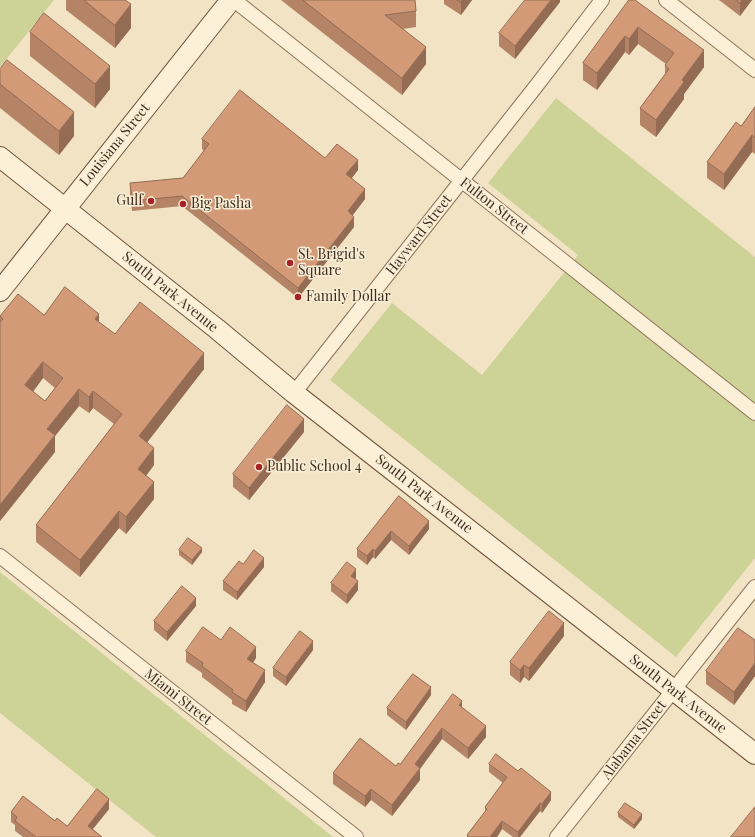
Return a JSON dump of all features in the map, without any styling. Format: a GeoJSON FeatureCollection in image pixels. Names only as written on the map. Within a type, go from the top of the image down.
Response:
{"type":"FeatureCollection","features":[{"type":"Feature","properties":{"kind":"street","name":"Fulton Street"},"geometry":{"type":"LineString","coordinates":[[233,0],[755,413]]}},
{"type":"Feature","properties":{"kind":"street","name":"Louisiana Street"},"geometry":{"type":"LineString","coordinates":[[0,291],[233,0]]}},
{"type":"Feature","properties":{"kind":"street","name":"Hayward Street"},"geometry":{"type":"LineString","coordinates":[[294,394],[602,0]]}},
{"type":"Feature","properties":{"kind":"street"},"geometry":{"type":"LineString","coordinates":[[666,0],[755,70]]}},
{"type":"Feature","properties":{"kind":"street","name":"South Park Avenue"},"geometry":{"type":"LineString","coordinates":[[0,156],[217,329],[294,394],[755,754]]}},
{"type":"Feature","properties":{"kind":"street","name":"Miami Street"},"geometry":{"type":"LineString","coordinates":[[0,556],[356,837]]}},
{"type":"Feature","properties":{"kind":"street","name":"Alabama Street"},"geometry":{"type":"LineString","coordinates":[[557,837],[755,587]]}},
{"type":"Feature","properties":{"kind":"green space"},"geometry":{"type":"Polygon","coordinates":[[[0,0],[54,0],[0,67],[0,0]]]}},
{"type":"Feature","properties":{"kind":"green space"},"geometry":{"type":"Polygon","coordinates":[[[556,98],[755,257],[755,558],[676,657],[330,380],[392,303],[482,375],[578,255],[488,183],[556,98]]]}},
{"type":"Feature","properties":{"kind":"green space"},"geometry":{"type":"Polygon","coordinates":[[[0,572],[333,837],[156,837],[0,713],[0,572]]]}},
{"type":"Feature","properties":{"kind":"building"},"geometry":{"type":"Polygon","coordinates":[[[84,0],[125,0],[131,4],[115,25],[84,0]]]}},
{"type":"Feature","properties":{"kind":"building"},"geometry":{"type":"Polygon","coordinates":[[[303,0],[415,0],[416,11],[385,15],[426,47],[402,78],[303,0]]]}},
{"type":"Feature","properties":{"kind":"building"},"geometry":{"type":"Polygon","coordinates":[[[525,0],[551,0],[515,46],[499,33],[525,0]]]}},
{"type":"Feature","properties":{"kind":"building"},"geometry":{"type":"Polygon","coordinates":[[[629,0],[635,0],[704,50],[682,80],[684,82],[656,120],[640,108],[669,69],[665,65],[674,53],[638,27],[629,39],[625,36],[597,73],[583,63],[629,0]]]}},
{"type":"Feature","properties":{"kind":"building"},"geometry":{"type":"Polygon","coordinates":[[[44,13],[110,66],[95,84],[30,32],[44,13]]]}},
{"type":"Feature","properties":{"kind":"building"},"geometry":{"type":"Polygon","coordinates":[[[7,60],[74,112],[59,131],[0,84],[0,69],[7,60]]]}},
{"type":"Feature","properties":{"kind":"building"},"geometry":{"type":"Polygon","coordinates":[[[240,90],[325,158],[337,144],[358,160],[346,174],[365,189],[348,211],[354,217],[298,288],[182,196],[132,201],[130,183],[183,178],[209,144],[202,139],[240,90]]]}},
{"type":"Feature","properties":{"kind":"building"},"geometry":{"type":"Polygon","coordinates":[[[755,107],[755,138],[752,135],[724,174],[707,162],[736,122],[741,126],[755,107]]]}},
{"type":"Feature","properties":{"kind":"building"},"geometry":{"type":"Polygon","coordinates":[[[65,287],[99,314],[95,319],[115,334],[140,302],[204,353],[139,436],[154,448],[138,469],[154,482],[126,517],[119,511],[80,560],[36,525],[122,414],[93,391],[89,397],[79,389],[47,429],[55,435],[0,505],[0,322],[3,319],[0,316],[18,294],[44,315],[65,287]],[[43,362],[25,385],[45,401],[63,378],[43,362]]]}},
{"type":"Feature","properties":{"kind":"building"},"geometry":{"type":"Polygon","coordinates":[[[287,405],[304,419],[249,488],[233,474],[287,405]]]}},
{"type":"Feature","properties":{"kind":"building"},"geometry":{"type":"Polygon","coordinates":[[[399,496],[429,521],[409,546],[391,531],[375,551],[373,549],[367,556],[357,549],[399,496]]]}},
{"type":"Feature","properties":{"kind":"building"},"geometry":{"type":"Polygon","coordinates":[[[188,538],[202,548],[192,560],[179,550],[188,538]]]}},
{"type":"Feature","properties":{"kind":"building"},"geometry":{"type":"Polygon","coordinates":[[[254,550],[264,558],[237,592],[223,581],[239,561],[243,564],[254,550]]]}},
{"type":"Feature","properties":{"kind":"building"},"geometry":{"type":"Polygon","coordinates":[[[347,562],[356,569],[351,576],[358,581],[347,595],[331,583],[347,562]]]}},
{"type":"Feature","properties":{"kind":"building"},"geometry":{"type":"Polygon","coordinates":[[[182,586],[196,598],[167,632],[154,621],[182,586]]]}},
{"type":"Feature","properties":{"kind":"building"},"geometry":{"type":"Polygon","coordinates":[[[549,611],[564,623],[529,668],[524,665],[520,670],[510,662],[549,611]]]}},
{"type":"Feature","properties":{"kind":"building"},"geometry":{"type":"Polygon","coordinates":[[[203,627],[221,640],[230,627],[256,647],[247,659],[265,670],[246,701],[232,692],[233,690],[202,666],[203,663],[186,651],[203,627]]]}},
{"type":"Feature","properties":{"kind":"building"},"geometry":{"type":"Polygon","coordinates":[[[738,628],[755,640],[755,663],[734,692],[706,671],[738,628]]]}},
{"type":"Feature","properties":{"kind":"building"},"geometry":{"type":"Polygon","coordinates":[[[300,631],[313,641],[286,677],[273,668],[300,631]]]}},
{"type":"Feature","properties":{"kind":"building"},"geometry":{"type":"Polygon","coordinates":[[[413,674],[431,687],[406,722],[387,708],[413,674]]]}},
{"type":"Feature","properties":{"kind":"building"},"geometry":{"type":"Polygon","coordinates":[[[453,694],[462,701],[459,705],[486,726],[468,748],[442,728],[415,764],[420,768],[392,805],[371,789],[365,796],[333,773],[360,738],[396,766],[398,763],[400,764],[453,694]]]}},
{"type":"Feature","properties":{"kind":"building"},"geometry":{"type":"Polygon","coordinates":[[[496,754],[518,771],[521,768],[551,792],[542,804],[540,803],[518,832],[502,821],[490,837],[469,837],[467,835],[487,809],[485,807],[507,777],[489,764],[496,754]]]}},
{"type":"Feature","properties":{"kind":"building"},"geometry":{"type":"Polygon","coordinates":[[[97,789],[109,799],[88,826],[102,837],[36,837],[15,821],[17,817],[11,812],[23,796],[55,821],[57,818],[67,826],[97,789]]]}},
{"type":"Feature","properties":{"kind":"building"},"geometry":{"type":"Polygon","coordinates":[[[625,803],[642,814],[634,825],[618,813],[625,803]]]}},
{"type":"Feature","properties":{"kind":"building"},"geometry":{"type":"Polygon","coordinates":[[[755,807],[755,837],[731,837],[755,807]]]}},
{"type":"Feature","properties":{"kind":"place","name":"Gulf"},"geometry":{"type":"Point","coordinates":[151,201]}},
{"type":"Feature","properties":{"kind":"place","name":"Big Pasha"},"geometry":{"type":"Point","coordinates":[183,204]}},
{"type":"Feature","properties":{"kind":"place","name":"St. Brigid's Square"},"geometry":{"type":"Point","coordinates":[290,263]}},
{"type":"Feature","properties":{"kind":"place","name":"Family Dollar"},"geometry":{"type":"Point","coordinates":[298,297]}},
{"type":"Feature","properties":{"kind":"place","name":"Public School 4"},"geometry":{"type":"Point","coordinates":[259,467]}}]}
